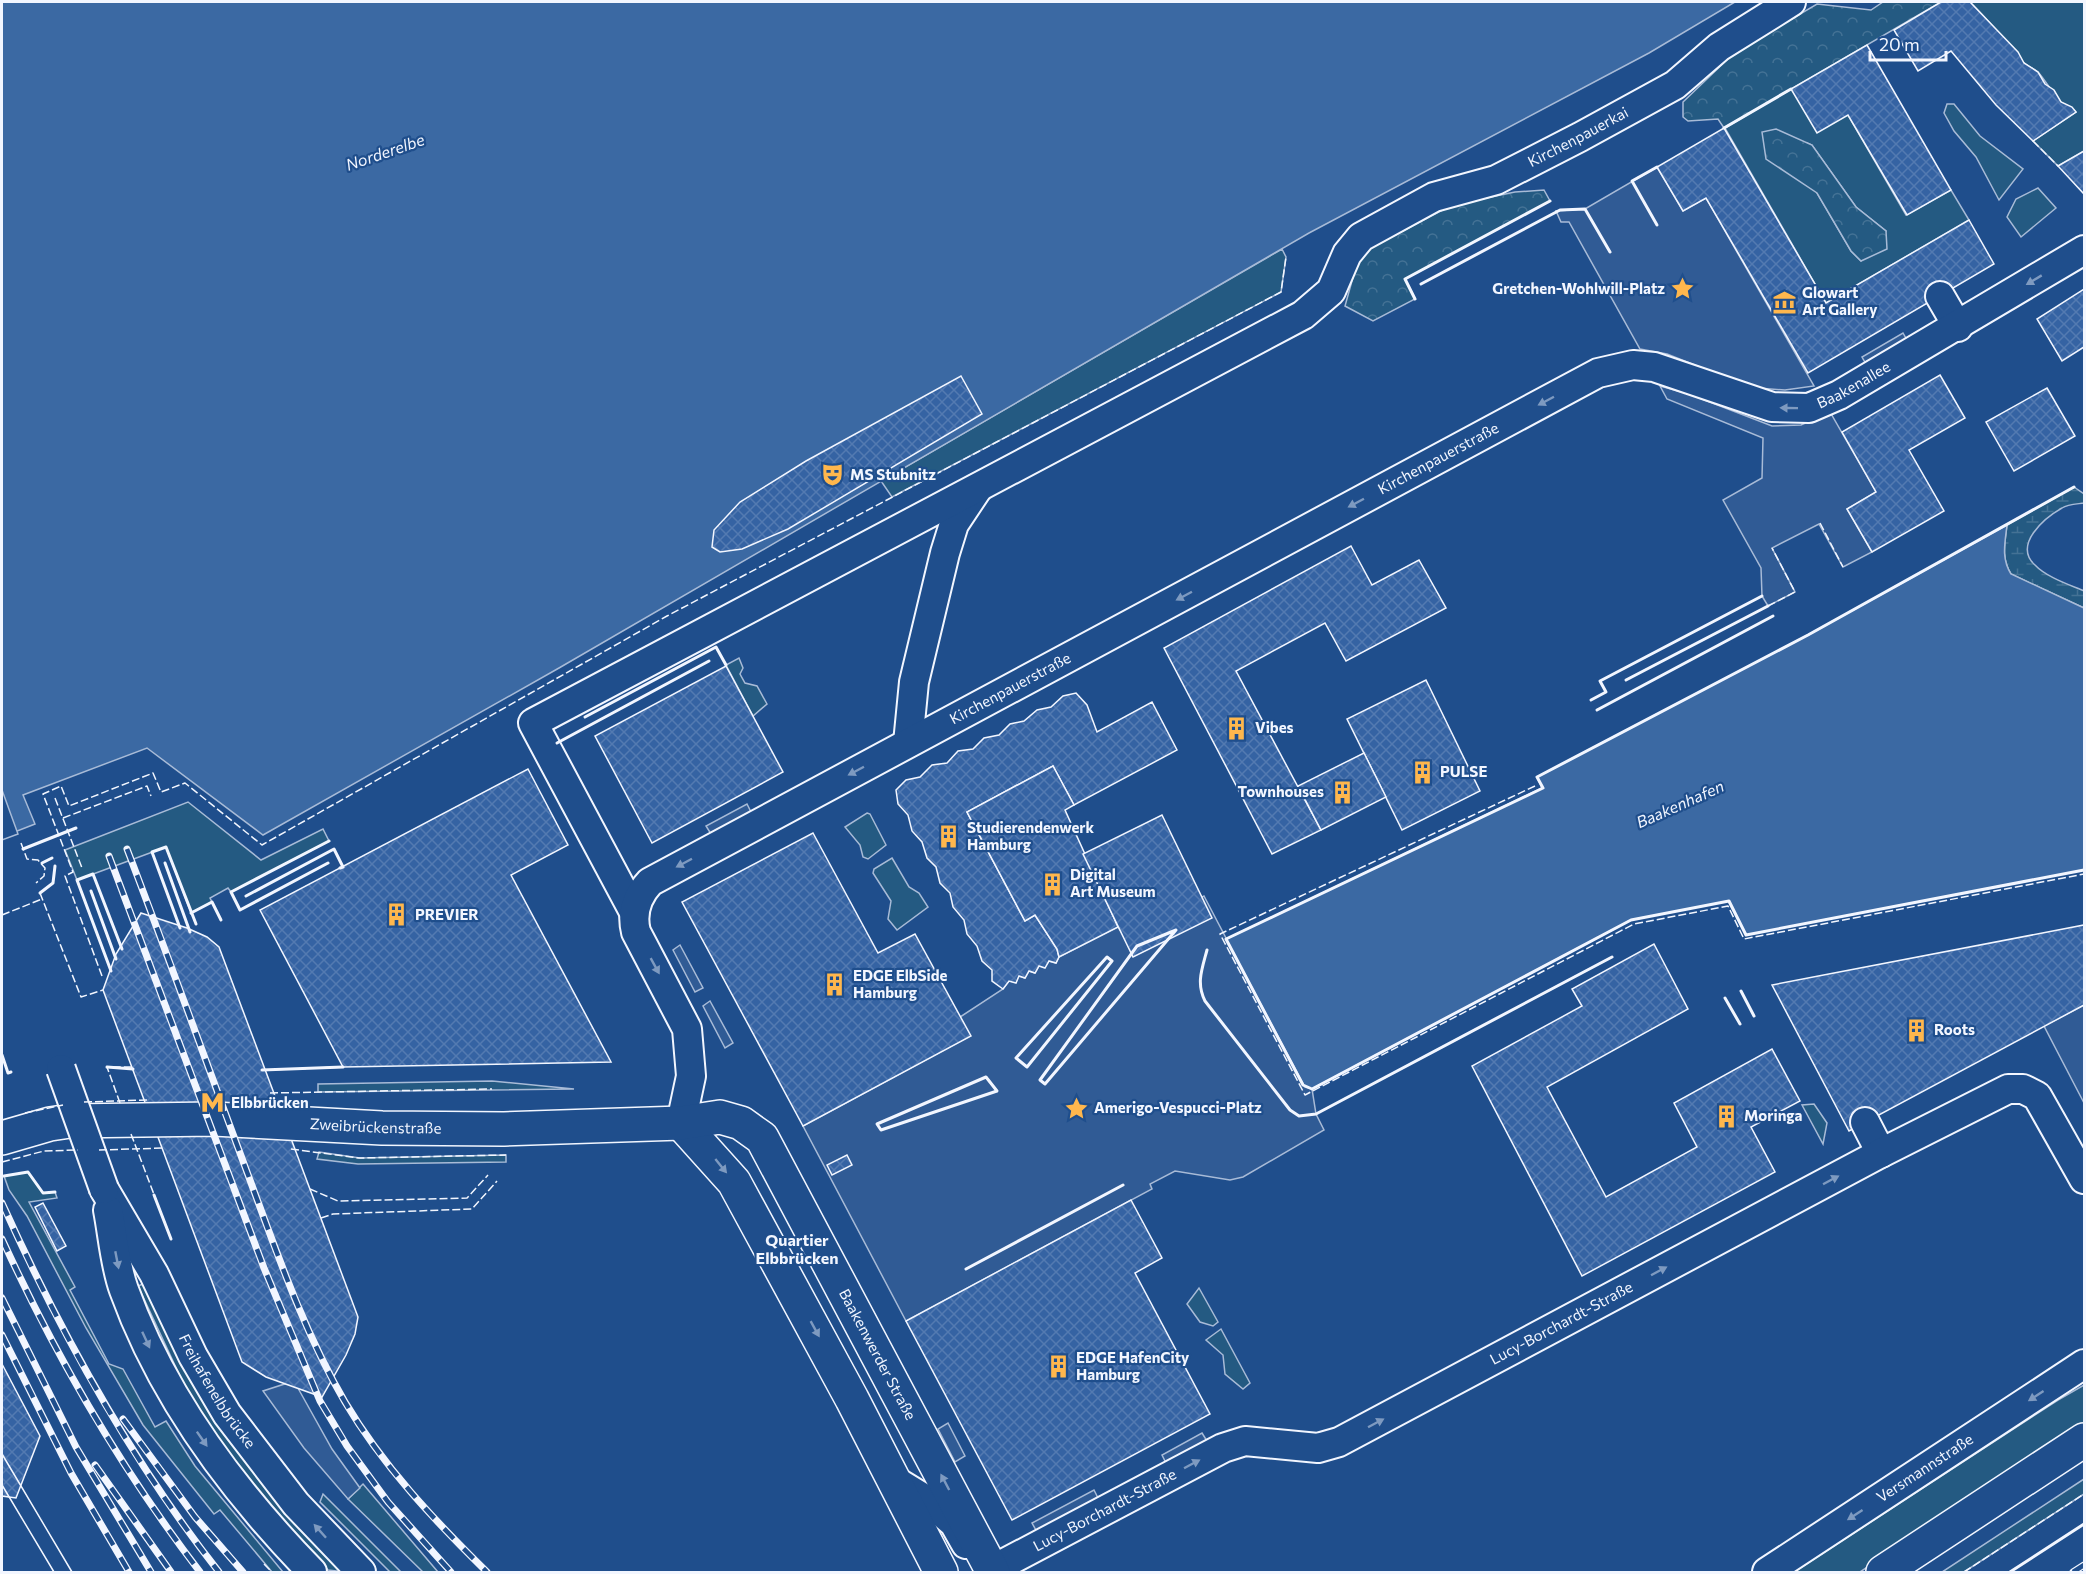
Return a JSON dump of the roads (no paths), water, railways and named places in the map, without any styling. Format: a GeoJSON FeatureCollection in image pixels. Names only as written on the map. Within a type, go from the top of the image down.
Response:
{"type":"FeatureCollection","features":[{"type":"Feature","properties":{"kind":"main road","name":"Baakenwerder Straße"},"geometry":{"type":"LineString","coordinates":[[681,1123],[720,1117],[741,1123],[762,1138],[989,1572]]}},
{"type":"Feature","properties":{"kind":"main road","name":"Zweibrückenstraße"},"geometry":{"type":"LineString","coordinates":[[2,1138],[50,1124],[70,1121],[214,1119],[382,1128],[493,1129],[681,1123]]}},
{"type":"Feature","properties":{"kind":"main road"},"geometry":{"type":"LineString","coordinates":[[681,1123],[734,1182],[852,1399],[940,1572]]}},
{"type":"Feature","properties":{"kind":"main road"},"geometry":{"type":"LineString","coordinates":[[1883,1572],[2085,1440]]}},
{"type":"Feature","properties":{"kind":"street","name":"Kirchenpauerkai"},"geometry":{"type":"LineString","coordinates":[[980,485],[1303,315],[1331,291],[1352,245],[1371,231],[1434,197],[1496,180],[1675,85],[1719,47],[1791,2]]}},
{"type":"Feature","properties":{"kind":"street","name":"Baakenallee"},"geometry":{"type":"LineString","coordinates":[[1598,373],[1633,365],[1654,367],[1772,407],[1809,408],[1839,395],[1958,327],[2085,250]]}},
{"type":"Feature","properties":{"kind":"street"},"geometry":{"type":"LineString","coordinates":[[1940,296],[1958,327]]}},
{"type":"Feature","properties":{"kind":"street","name":"Kirchenpauerstraße"},"geometry":{"type":"LineString","coordinates":[[634,912],[637,900],[650,882],[1598,373]]}},
{"type":"Feature","properties":{"kind":"street"},"geometry":{"type":"LineString","coordinates":[[908,743],[915,682],[947,544],[954,524],[980,485]]}},
{"type":"Feature","properties":{"kind":"street"},"geometry":{"type":"LineString","coordinates":[[681,1123],[691,1076],[687,1029],[636,932],[634,912],[533,723],[980,485]]}},
{"type":"Feature","properties":{"kind":"street","name":"Freihafenelbbrücke"},"geometry":{"type":"LineString","coordinates":[[61,1069],[104,1189],[123,1289],[171,1390],[202,1440],[238,1490],[312,1572]]}},
{"type":"Feature","properties":{"kind":"street","name":"Lucy-Borchardt-Straße"},"geometry":{"type":"LineString","coordinates":[[989,1572],[1223,1448],[1245,1441],[1318,1448],[1339,1442],[1991,1095],[2008,1089],[2023,1089],[2037,1096],[2085,1179]]}},
{"type":"Feature","properties":{"kind":"street"},"geometry":{"type":"LineString","coordinates":[[1865,1122],[1881,1153]]}},
{"type":"Feature","properties":{"kind":"street","name":"Freihafenelbbrücke"},"geometry":{"type":"LineString","coordinates":[[104,1189],[154,1275],[192,1356],[227,1414],[296,1504],[361,1572]]}},
{"type":"Feature","properties":{"kind":"street","name":"Versmannstraße"},"geometry":{"type":"LineString","coordinates":[[1767,1572],[2084,1366]]}},
{"type":"Feature","properties":{"kind":"street"},"geometry":{"type":"LineString","coordinates":[[892,1479],[928,1501],[954,1523],[980,1570],[989,1572]]}},
{"type":"Feature","properties":{"kind":"water","name":"Norderelbe"},"geometry":{"type":"Polygon","coordinates":[[[2,2],[1735,2],[1649,53],[1309,233],[559,668],[263,835],[147,748],[23,795],[35,824],[2,837],[2,2]]]}},
{"type":"Feature","properties":{"kind":"water","name":"Baakenhafen"},"geometry":{"type":"Polygon","coordinates":[[[2007,525],[2005,556],[2011,574],[2084,608],[2084,870],[1746,935],[1728,901],[1631,920],[1312,1089],[1305,1087],[1226,939],[1542,788],[1537,777],[1808,635],[2007,525]]]}},
{"type":"Feature","properties":{"kind":"tram line"},"geometry":{"type":"LineString","coordinates":[[2,1454],[72,1572]]}},
{"type":"Feature","properties":{"kind":"tram line"},"geometry":{"type":"LineString","coordinates":[[2,1485],[54,1572]]}},
{"type":"Feature","properties":{"kind":"railway"},"geometry":{"type":"LineString","coordinates":[[127,849],[280,1260],[316,1347],[345,1402],[376,1448],[429,1512],[487,1572]]}},
{"type":"Feature","properties":{"kind":"railway"},"geometry":{"type":"LineString","coordinates":[[109,856],[264,1268],[320,1401],[347,1446],[388,1502],[451,1572]]}},
{"type":"Feature","properties":{"kind":"railway"},"geometry":{"type":"LineString","coordinates":[[2,1203],[48,1300],[99,1394],[156,1485],[219,1572]]}},
{"type":"Feature","properties":{"kind":"railway"},"geometry":{"type":"LineString","coordinates":[[2,1239],[45,1326],[92,1411],[143,1493],[200,1572]]}},
{"type":"Feature","properties":{"kind":"railway"},"geometry":{"type":"LineString","coordinates":[[2,1298],[76,1447],[151,1572]]}},
{"type":"Feature","properties":{"kind":"railway"},"geometry":{"type":"LineString","coordinates":[[2,1335],[71,1473],[129,1572]]}},
{"type":"Feature","properties":{"kind":"railway"},"geometry":{"type":"LineString","coordinates":[[123,1419],[195,1517],[243,1572]]}},
{"type":"Feature","properties":{"kind":"railway"},"geometry":{"type":"LineString","coordinates":[[95,1465],[171,1572]]}},
{"type":"Feature","properties":{"kind":"railway"},"geometry":{"type":"LineString","coordinates":[[2073,1572],[2084,1565]]}},
{"type":"Feature","properties":{"kind":"place","name":"Gretchen-Wohlwill-Platz"},"geometry":{"type":"Point","coordinates":[1683,289]}},
{"type":"Feature","properties":{"kind":"place","name":"Glowart Art Gallery"},"geometry":{"type":"Point","coordinates":[1784,302]}},
{"type":"Feature","properties":{"kind":"place","name":"MS Stubnitz"},"geometry":{"type":"Point","coordinates":[832,475]}},
{"type":"Feature","properties":{"kind":"place","name":"Vibes"},"geometry":{"type":"Point","coordinates":[1237,728]}},
{"type":"Feature","properties":{"kind":"place","name":"PULSE"},"geometry":{"type":"Point","coordinates":[1422,772]}},
{"type":"Feature","properties":{"kind":"place","name":"Townhouses"},"geometry":{"type":"Point","coordinates":[1342,792]}},
{"type":"Feature","properties":{"kind":"place","name":"Studierendenwerk Hamburg"},"geometry":{"type":"Point","coordinates":[949,837]}},
{"type":"Feature","properties":{"kind":"place","name":"Digital Art Museum"},"geometry":{"type":"Point","coordinates":[1052,884]}},
{"type":"Feature","properties":{"kind":"place","name":"PREVIER"},"geometry":{"type":"Point","coordinates":[397,915]}},
{"type":"Feature","properties":{"kind":"place","name":"EDGE ElbSide Hamburg"},"geometry":{"type":"Point","coordinates":[835,985]}},
{"type":"Feature","properties":{"kind":"place","name":"Roots"},"geometry":{"type":"Point","coordinates":[1916,1030]}},
{"type":"Feature","properties":{"kind":"place","name":"Elbbrücken"},"geometry":{"type":"Point","coordinates":[213,1103]}},
{"type":"Feature","properties":{"kind":"place","name":"Amerigo-Vespucci-Platz"},"geometry":{"type":"Point","coordinates":[1076,1108]}},
{"type":"Feature","properties":{"kind":"place","name":"Moringa"},"geometry":{"type":"Point","coordinates":[1726,1116]}},
{"type":"Feature","properties":{"kind":"place","name":"EDGE HafenCity Hamburg"},"geometry":{"type":"Point","coordinates":[1058,1367]}},
{"type":"Feature","properties":{"kind":"district","name":"Quartier Elbbrücken"},"geometry":{"type":"Point","coordinates":[797,1249]}}]}
